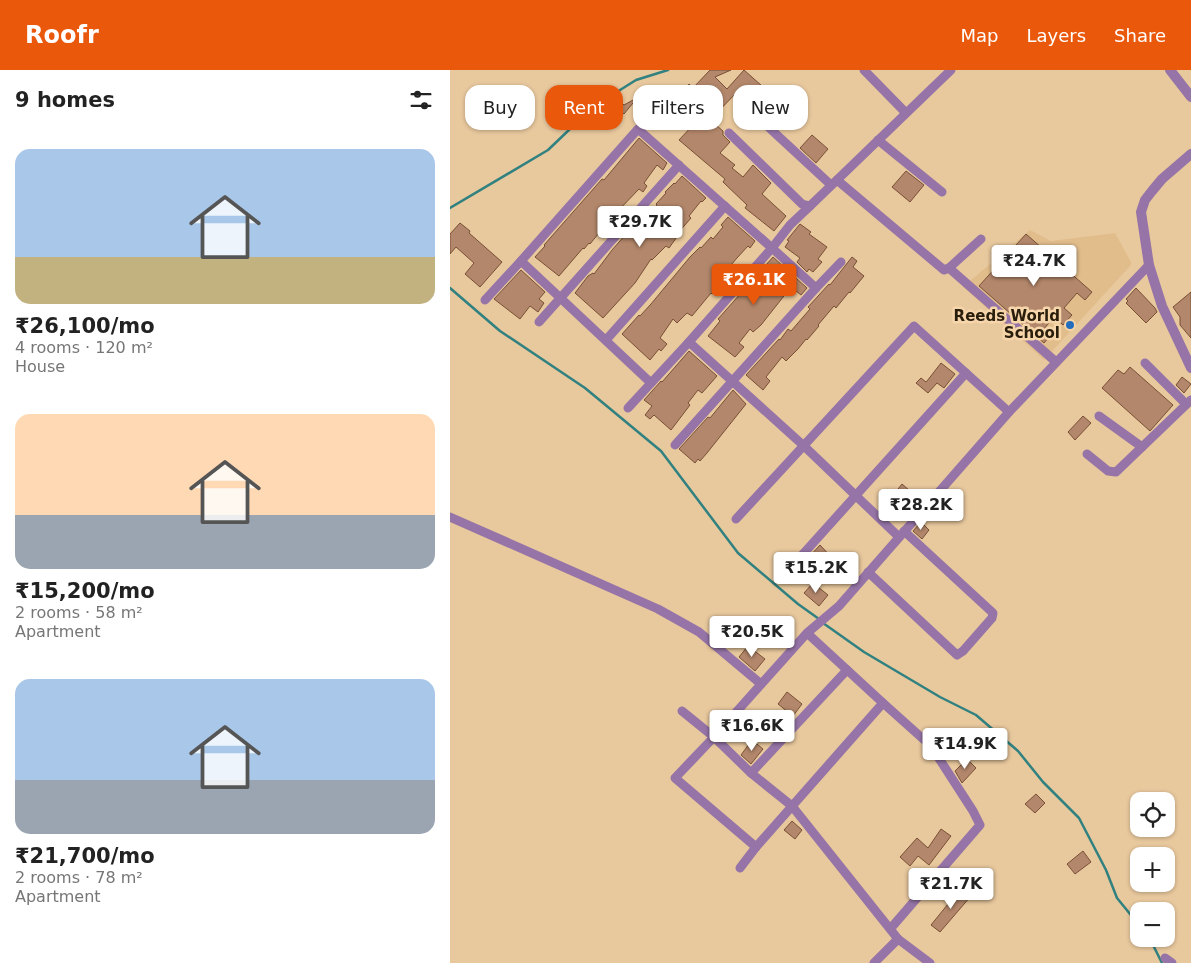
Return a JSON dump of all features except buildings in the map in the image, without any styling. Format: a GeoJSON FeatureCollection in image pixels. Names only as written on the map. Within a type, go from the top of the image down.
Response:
{"type":"FeatureCollection","features":[{"type":"Feature","properties":{"kind":"street"},"geometry":{"type":"LineString","coordinates":[[864,70],[906,113]]}},
{"type":"Feature","properties":{"kind":"street"},"geometry":{"type":"LineString","coordinates":[[628,408],[689,342],[790,225],[951,70]]}},
{"type":"Feature","properties":{"kind":"street"},"geometry":{"type":"LineString","coordinates":[[1170,70],[1191,97]]}},
{"type":"Feature","properties":{"kind":"street"},"geometry":{"type":"LineString","coordinates":[[485,300],[638,128],[816,288]]}},
{"type":"Feature","properties":{"kind":"street"},"geometry":{"type":"LineString","coordinates":[[773,130],[834,183],[944,270],[949,268],[981,239]]}},
{"type":"Feature","properties":{"kind":"street"},"geometry":{"type":"LineString","coordinates":[[729,133],[802,204],[810,206]]}},
{"type":"Feature","properties":{"kind":"street"},"geometry":{"type":"LineString","coordinates":[[878,140],[942,192]]}},
{"type":"Feature","properties":{"kind":"street"},"geometry":{"type":"LineString","coordinates":[[1191,154],[1162,179],[1145,200],[1141,212],[1149,265],[1162,306],[1191,368]]}},
{"type":"Feature","properties":{"kind":"street"},"geometry":{"type":"LineString","coordinates":[[539,322],[679,165]]}},
{"type":"Feature","properties":{"kind":"street"},"geometry":{"type":"LineString","coordinates":[[606,340],[725,206]]}},
{"type":"Feature","properties":{"kind":"street"},"geometry":{"type":"LineString","coordinates":[[521,260],[651,384]]}},
{"type":"Feature","properties":{"kind":"street"},"geometry":{"type":"LineString","coordinates":[[675,445],[841,262]]}},
{"type":"Feature","properties":{"kind":"street"},"geometry":{"type":"LineString","coordinates":[[756,847],[675,778],[807,633],[827,617],[1009,412],[1149,265]]}},
{"type":"Feature","properties":{"kind":"street"},"geometry":{"type":"LineString","coordinates":[[949,268],[1056,362]]}},
{"type":"Feature","properties":{"kind":"street"},"geometry":{"type":"LineString","coordinates":[[736,519],[914,326],[1009,412]]}},
{"type":"Feature","properties":{"kind":"street"},"geometry":{"type":"LineString","coordinates":[[689,342],[804,446],[856,497],[993,613],[992,618],[963,651],[957,654],[868,572]]}},
{"type":"Feature","properties":{"kind":"street"},"geometry":{"type":"LineString","coordinates":[[1087,454],[1108,471],[1116,472],[1188,402],[1146,363]]}},
{"type":"Feature","properties":{"kind":"street"},"geometry":{"type":"LineString","coordinates":[[786,573],[966,373]]}},
{"type":"Feature","properties":{"kind":"street"},"geometry":{"type":"LineString","coordinates":[[1099,416],[1142,447]]}},
{"type":"Feature","properties":{"kind":"street"},"geometry":{"type":"LineString","coordinates":[[450,516],[658,609],[699,632],[761,684]]}},
{"type":"Feature","properties":{"kind":"street"},"geometry":{"type":"LineString","coordinates":[[807,633],[931,746],[980,825],[890,928]]}},
{"type":"Feature","properties":{"kind":"street"},"geometry":{"type":"LineString","coordinates":[[752,772],[847,670]]}},
{"type":"Feature","properties":{"kind":"street"},"geometry":{"type":"LineString","coordinates":[[740,868],[756,847],[883,703]]}},
{"type":"Feature","properties":{"kind":"street"},"geometry":{"type":"LineString","coordinates":[[682,711],[792,806],[898,939],[930,963]]}},
{"type":"Feature","properties":{"kind":"street"},"geometry":{"type":"LineString","coordinates":[[874,963],[898,939]]}},
{"type":"Feature","properties":{"kind":"shaded area"},"geometry":{"type":"Polygon","coordinates":[[[1030,230],[1051,241],[1115,233],[1131,262],[1131,265],[1044,360],[963,287],[1030,230]]]}},
{"type":"Feature","properties":{"kind":"waterway"},"geometry":{"type":"LineString","coordinates":[[450,208],[548,150],[593,107],[636,80],[668,70]]}},
{"type":"Feature","properties":{"kind":"waterway"},"geometry":{"type":"LineString","coordinates":[[450,288],[500,331],[585,388],[661,451],[738,553],[798,604],[819,619]]}},
{"type":"Feature","properties":{"kind":"waterway"},"geometry":{"type":"LineString","coordinates":[[823,623],[864,652],[940,697],[976,715],[1018,751],[1043,782],[1079,818],[1106,870],[1117,898],[1130,914]]}},
{"type":"Feature","properties":{"kind":"waterway"},"geometry":{"type":"LineString","coordinates":[[1154,947],[1162,963]]}},
{"type":"Feature","properties":{"kind":"place","name":"Reeds World School"},"geometry":{"type":"Point","coordinates":[1070,325]}}]}
